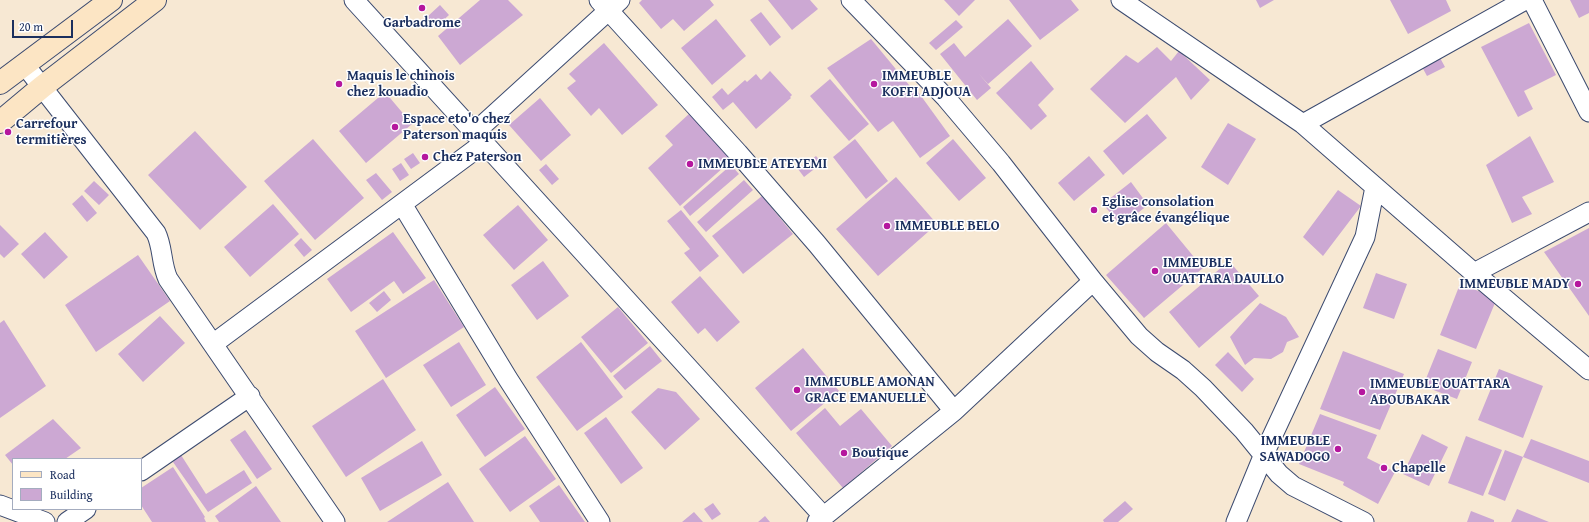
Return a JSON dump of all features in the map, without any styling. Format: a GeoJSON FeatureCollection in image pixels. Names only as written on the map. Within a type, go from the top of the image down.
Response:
{"type":"FeatureCollection","features":[{"type":"Feature","properties":{"kind":"street"},"geometry":{"type":"LineString","coordinates":[[0,83],[111,0]]}},
{"type":"Feature","properties":{"kind":"street"},"geometry":{"type":"LineString","coordinates":[[0,122],[42,87],[155,0]]}},
{"type":"Feature","properties":{"kind":"street"},"geometry":{"type":"LineString","coordinates":[[354,0],[820,519],[954,411],[1093,281]]}},
{"type":"Feature","properties":{"kind":"street"},"geometry":{"type":"LineString","coordinates":[[851,0],[946,98],[1001,163],[1093,281],[1139,336],[1157,352],[1183,370],[1203,388],[1244,430],[1279,474],[1293,486],[1364,522]]}},
{"type":"Feature","properties":{"kind":"street"},"geometry":{"type":"LineString","coordinates":[[1121,0],[1303,124],[1474,273],[1589,370]]}},
{"type":"Feature","properties":{"kind":"street"},"geometry":{"type":"LineString","coordinates":[[1303,124],[1525,0]]}},
{"type":"Feature","properties":{"kind":"street"},"geometry":{"type":"LineString","coordinates":[[1532,0],[1589,112]]}},
{"type":"Feature","properties":{"kind":"street"},"geometry":{"type":"LineString","coordinates":[[213,344],[402,204],[479,138],[609,4],[807,233],[954,411]]}},
{"type":"Feature","properties":{"kind":"street"},"geometry":{"type":"LineString","coordinates":[[24,64],[156,233],[160,241],[164,269],[168,279],[250,396],[335,522]]}},
{"type":"Feature","properties":{"kind":"street"},"geometry":{"type":"LineString","coordinates":[[1236,522],[1264,454],[1365,237],[1375,187]]}},
{"type":"Feature","properties":{"kind":"street"},"geometry":{"type":"LineString","coordinates":[[402,204],[508,379],[600,522]]}},
{"type":"Feature","properties":{"kind":"street"},"geometry":{"type":"LineString","coordinates":[[1474,273],[1589,212]]}},
{"type":"Feature","properties":{"kind":"street"},"geometry":{"type":"LineString","coordinates":[[142,470],[250,396]]}},
{"type":"Feature","properties":{"kind":"street"},"geometry":{"type":"LineString","coordinates":[[0,505],[12,510]]}},
{"type":"Feature","properties":{"kind":"street"},"geometry":{"type":"LineString","coordinates":[[13,510],[45,522]]}},
{"type":"Feature","properties":{"kind":"street"},"geometry":{"type":"LineString","coordinates":[[67,522],[85,510]]}},
{"type":"Feature","properties":{"kind":"building"},"geometry":{"type":"Polygon","coordinates":[[[480,0],[508,0],[523,15],[460,65],[438,36],[480,0]]]}},
{"type":"Feature","properties":{"kind":"building"},"geometry":{"type":"Polygon","coordinates":[[[642,0],[710,0],[714,5],[684,31],[673,19],[661,29],[639,3],[642,0]]]}},
{"type":"Feature","properties":{"kind":"building"},"geometry":{"type":"Polygon","coordinates":[[[768,0],[810,0],[818,9],[792,30],[768,0]]]}},
{"type":"Feature","properties":{"kind":"building"},"geometry":{"type":"Polygon","coordinates":[[[944,0],[975,0],[959,16],[944,0]]]}},
{"type":"Feature","properties":{"kind":"building"},"geometry":{"type":"Polygon","coordinates":[[[1009,0],[1071,0],[1079,10],[1040,40],[1009,0]]]}},
{"type":"Feature","properties":{"kind":"building"},"geometry":{"type":"Polygon","coordinates":[[[1256,0],[1274,0],[1260,8],[1256,0]]]}},
{"type":"Feature","properties":{"kind":"building"},"geometry":{"type":"Polygon","coordinates":[[[1390,0],[1446,0],[1451,11],[1408,34],[1390,0]]]}},
{"type":"Feature","properties":{"kind":"building"},"geometry":{"type":"Polygon","coordinates":[[[1570,0],[1589,0],[1589,13],[1579,18],[1570,0]]]}},
{"type":"Feature","properties":{"kind":"building"},"geometry":{"type":"Polygon","coordinates":[[[440,5],[449,15],[436,27],[427,17],[440,5]]]}},
{"type":"Feature","properties":{"kind":"building"},"geometry":{"type":"Polygon","coordinates":[[[761,12],[781,37],[770,46],[750,20],[761,12]]]}},
{"type":"Feature","properties":{"kind":"building"},"geometry":{"type":"Polygon","coordinates":[[[716,19],[746,56],[712,85],[681,48],[716,19]]]}},
{"type":"Feature","properties":{"kind":"building"},"geometry":{"type":"Polygon","coordinates":[[[1008,19],[1032,46],[988,84],[979,74],[991,88],[977,100],[940,54],[954,43],[965,57],[1008,19]]]}},
{"type":"Feature","properties":{"kind":"building"},"geometry":{"type":"Polygon","coordinates":[[[956,20],[963,27],[936,50],[929,43],[956,20]]]}},
{"type":"Feature","properties":{"kind":"building"},"geometry":{"type":"Polygon","coordinates":[[[1529,23],[1556,75],[1524,91],[1533,109],[1518,117],[1481,47],[1529,23]]]}},
{"type":"Feature","properties":{"kind":"building","name":"IMMEUBLE KOFFI ADJOUA"},"geometry":{"type":"Polygon","coordinates":[[[871,39],[914,91],[916,89],[950,136],[920,158],[893,121],[878,132],[827,68],[871,39]]]}},
{"type":"Feature","properties":{"kind":"building"},"geometry":{"type":"Polygon","coordinates":[[[604,43],[658,105],[622,135],[599,108],[591,116],[567,88],[576,81],[569,74],[604,43]]]}},
{"type":"Feature","properties":{"kind":"building"},"geometry":{"type":"Polygon","coordinates":[[[1157,47],[1171,61],[1179,51],[1210,80],[1191,100],[1176,77],[1125,123],[1090,89],[1126,55],[1138,63],[1157,47]]]}},
{"type":"Feature","properties":{"kind":"building"},"geometry":{"type":"Polygon","coordinates":[[[1439,56],[1445,67],[1427,76],[1421,65],[1439,56]]]}},
{"type":"Feature","properties":{"kind":"building"},"geometry":{"type":"Polygon","coordinates":[[[1031,61],[1054,89],[1038,105],[1047,116],[1031,130],[996,93],[1031,61]]]}},
{"type":"Feature","properties":{"kind":"building"},"geometry":{"type":"Polygon","coordinates":[[[770,71],[792,95],[790,97],[791,98],[756,129],[733,102],[723,110],[712,97],[722,88],[728,95],[745,80],[747,82],[756,74],[761,80],[770,71]]]}},
{"type":"Feature","properties":{"kind":"building"},"geometry":{"type":"Polygon","coordinates":[[[830,79],[869,124],[849,141],[810,96],[830,79]]]}},
{"type":"Feature","properties":{"kind":"building"},"geometry":{"type":"Polygon","coordinates":[[[385,92],[412,124],[366,163],[339,131],[385,92]]]}},
{"type":"Feature","properties":{"kind":"building"},"geometry":{"type":"Polygon","coordinates":[[[540,98],[571,135],[541,161],[509,125],[540,98]]]}},
{"type":"Feature","properties":{"kind":"building","name":"IMMEUBLE ATEYEMI"},"geometry":{"type":"Polygon","coordinates":[[[690,113],[733,159],[680,206],[648,168],[673,145],[665,136],[690,113]]]}},
{"type":"Feature","properties":{"kind":"building"},"geometry":{"type":"Polygon","coordinates":[[[1147,114],[1167,138],[1123,175],[1103,151],[1147,114]]]}},
{"type":"Feature","properties":{"kind":"building"},"geometry":{"type":"Polygon","coordinates":[[[1228,123],[1256,139],[1228,185],[1201,167],[1228,123]]]}},
{"type":"Feature","properties":{"kind":"building"},"geometry":{"type":"Polygon","coordinates":[[[195,131],[247,187],[200,230],[148,175],[195,131]]]}},
{"type":"Feature","properties":{"kind":"building"},"geometry":{"type":"Polygon","coordinates":[[[1530,136],[1554,182],[1522,197],[1532,214],[1512,223],[1486,165],[1530,136]]]}},
{"type":"Feature","properties":{"kind":"building"},"geometry":{"type":"Polygon","coordinates":[[[313,139],[364,198],[315,240],[264,181],[313,139]]]}},
{"type":"Feature","properties":{"kind":"building"},"geometry":{"type":"Polygon","coordinates":[[[855,139],[888,181],[866,199],[833,157],[855,139]]]}},
{"type":"Feature","properties":{"kind":"building"},"geometry":{"type":"Polygon","coordinates":[[[953,139],[986,178],[959,201],[926,163],[953,139]]]}},
{"type":"Feature","properties":{"kind":"building"},"geometry":{"type":"Polygon","coordinates":[[[413,153],[420,163],[411,169],[404,159],[413,153]]]}},
{"type":"Feature","properties":{"kind":"building"},"geometry":{"type":"Polygon","coordinates":[[[816,156],[822,163],[804,177],[798,169],[816,156]]]}},
{"type":"Feature","properties":{"kind":"building"},"geometry":{"type":"Polygon","coordinates":[[[1089,156],[1105,175],[1074,201],[1058,183],[1089,156]]]}},
{"type":"Feature","properties":{"kind":"building"},"geometry":{"type":"Polygon","coordinates":[[[401,163],[409,175],[400,181],[392,169],[401,163]]]}},
{"type":"Feature","properties":{"kind":"building"},"geometry":{"type":"Polygon","coordinates":[[[546,164],[559,179],[552,185],[539,170],[546,164]]]}},
{"type":"Feature","properties":{"kind":"building"},"geometry":{"type":"Polygon","coordinates":[[[731,165],[739,174],[690,216],[683,207],[731,165]]]}},
{"type":"Feature","properties":{"kind":"building"},"geometry":{"type":"Polygon","coordinates":[[[376,173],[392,192],[382,200],[366,180],[376,173]]]}},
{"type":"Feature","properties":{"kind":"building","name":"IMMEUBLE BELO"},"geometry":{"type":"Polygon","coordinates":[[[896,177],[937,224],[878,276],[836,229],[896,177]]]}},
{"type":"Feature","properties":{"kind":"building"},"geometry":{"type":"Polygon","coordinates":[[[744,180],[753,190],[706,232],[697,222],[744,180]]]}},
{"type":"Feature","properties":{"kind":"building"},"geometry":{"type":"Polygon","coordinates":[[[94,181],[109,195],[99,205],[84,191],[94,181]]]}},
{"type":"Feature","properties":{"kind":"building"},"geometry":{"type":"Polygon","coordinates":[[[1131,182],[1148,205],[1121,226],[1103,204],[1131,182]]]}},
{"type":"Feature","properties":{"kind":"building"},"geometry":{"type":"Polygon","coordinates":[[[1338,190],[1361,206],[1323,256],[1303,237],[1338,190]]]}},
{"type":"Feature","properties":{"kind":"building"},"geometry":{"type":"Polygon","coordinates":[[[82,195],[97,213],[87,222],[72,204],[82,195]]]}},
{"type":"Feature","properties":{"kind":"building"},"geometry":{"type":"Polygon","coordinates":[[[762,196],[793,234],[743,274],[712,236],[762,196]]]}},
{"type":"Feature","properties":{"kind":"building"},"geometry":{"type":"Polygon","coordinates":[[[273,204],[299,234],[250,277],[224,247],[273,204]]]}},
{"type":"Feature","properties":{"kind":"building"},"geometry":{"type":"Polygon","coordinates":[[[518,205],[548,240],[514,270],[483,235],[518,205]]]}},
{"type":"Feature","properties":{"kind":"building"},"geometry":{"type":"Polygon","coordinates":[[[681,210],[719,256],[700,272],[684,253],[690,249],[667,221],[681,210]]]}},
{"type":"Feature","properties":{"kind":"building","name":"IMMEUBLE OUATTARA DAULLO"},"geometry":{"type":"Polygon","coordinates":[[[1166,223],[1203,268],[1144,318],[1106,275],[1166,223]]]}},
{"type":"Feature","properties":{"kind":"building"},"geometry":{"type":"Polygon","coordinates":[[[0,225],[19,244],[4,258],[0,254],[0,225]]]}},
{"type":"Feature","properties":{"kind":"building","name":"IMMEUBLE MADY"},"geometry":{"type":"Polygon","coordinates":[[[1589,228],[1589,316],[1544,252],[1589,228]]]}},
{"type":"Feature","properties":{"kind":"building"},"geometry":{"type":"Polygon","coordinates":[[[45,232],[68,257],[44,279],[21,254],[45,232]]]}},
{"type":"Feature","properties":{"kind":"building"},"geometry":{"type":"Polygon","coordinates":[[[393,232],[426,278],[403,294],[394,281],[351,312],[327,279],[393,232]]]}},
{"type":"Feature","properties":{"kind":"building"},"geometry":{"type":"Polygon","coordinates":[[[301,238],[312,250],[304,257],[294,245],[301,238]]]}},
{"type":"Feature","properties":{"kind":"building"},"geometry":{"type":"Polygon","coordinates":[[[138,255],[170,301],[96,352],[65,305],[138,255]]]}},
{"type":"Feature","properties":{"kind":"building"},"geometry":{"type":"Polygon","coordinates":[[[543,261],[569,296],[537,320],[511,285],[543,261]]]}},
{"type":"Feature","properties":{"kind":"building"},"geometry":{"type":"Polygon","coordinates":[[[1229,261],[1259,296],[1199,348],[1169,312],[1229,261]]]}},
{"type":"Feature","properties":{"kind":"building"},"geometry":{"type":"Polygon","coordinates":[[[1376,273],[1407,284],[1394,319],[1363,308],[1376,273]]]}},
{"type":"Feature","properties":{"kind":"building"},"geometry":{"type":"Polygon","coordinates":[[[700,276],[740,322],[717,342],[705,328],[698,334],[671,302],[700,276]]]}},
{"type":"Feature","properties":{"kind":"building"},"geometry":{"type":"Polygon","coordinates":[[[434,280],[464,327],[386,378],[355,331],[434,280]]]}},
{"type":"Feature","properties":{"kind":"building"},"geometry":{"type":"Polygon","coordinates":[[[1460,284],[1497,298],[1476,349],[1440,335],[1460,284]]]}},
{"type":"Feature","properties":{"kind":"building"},"geometry":{"type":"Polygon","coordinates":[[[384,291],[391,300],[377,312],[369,303],[384,291]]]}},
{"type":"Feature","properties":{"kind":"building"},"geometry":{"type":"Polygon","coordinates":[[[1260,303],[1286,317],[1299,337],[1287,342],[1283,352],[1271,359],[1254,358],[1245,365],[1230,337],[1260,303]]]}},
{"type":"Feature","properties":{"kind":"building"},"geometry":{"type":"Polygon","coordinates":[[[618,307],[648,343],[611,373],[581,337],[618,307]]]}},
{"type":"Feature","properties":{"kind":"building"},"geometry":{"type":"Polygon","coordinates":[[[160,316],[185,343],[143,382],[118,354],[160,316]]]}},
{"type":"Feature","properties":{"kind":"building"},"geometry":{"type":"Polygon","coordinates":[[[4,320],[46,386],[0,418],[0,323],[4,320]]]}},
{"type":"Feature","properties":{"kind":"building"},"geometry":{"type":"Polygon","coordinates":[[[459,342],[486,385],[451,407],[423,365],[459,342]]]}},
{"type":"Feature","properties":{"kind":"building"},"geometry":{"type":"Polygon","coordinates":[[[581,342],[623,397],[577,431],[536,377],[581,342]]]}},
{"type":"Feature","properties":{"kind":"building"},"geometry":{"type":"Polygon","coordinates":[[[650,346],[662,361],[625,390],[613,376],[650,346]]]}},
{"type":"Feature","properties":{"kind":"building","name":"IMMEUBLE AMONAN GRACE EMANUELLE"},"geometry":{"type":"Polygon","coordinates":[[[803,348],[839,391],[791,431],[755,388],[803,348]]]}},
{"type":"Feature","properties":{"kind":"building"},"geometry":{"type":"Polygon","coordinates":[[[1438,349],[1472,362],[1457,399],[1423,386],[1438,349]]]}},
{"type":"Feature","properties":{"kind":"building","name":"IMMEUBLE OUATTARA ABOUBAKAR"},"geometry":{"type":"Polygon","coordinates":[[[1343,351],[1404,374],[1380,430],[1320,409],[1343,351]]]}},
{"type":"Feature","properties":{"kind":"building"},"geometry":{"type":"Polygon","coordinates":[[[1228,352],[1254,379],[1242,392],[1215,365],[1228,352]]]}},
{"type":"Feature","properties":{"kind":"building"},"geometry":{"type":"Polygon","coordinates":[[[1499,369],[1543,386],[1523,438],[1478,420],[1499,369]]]}},
{"type":"Feature","properties":{"kind":"building"},"geometry":{"type":"Polygon","coordinates":[[[383,379],[416,430],[346,477],[312,426],[383,379]]]}},
{"type":"Feature","properties":{"kind":"building"},"geometry":{"type":"Polygon","coordinates":[[[495,387],[525,429],[485,457],[456,415],[495,387]]]}},
{"type":"Feature","properties":{"kind":"building"},"geometry":{"type":"Polygon","coordinates":[[[658,388],[676,392],[700,419],[665,450],[631,412],[658,388]]]}},
{"type":"Feature","properties":{"kind":"building"},"geometry":{"type":"Polygon","coordinates":[[[825,408],[840,426],[861,409],[892,446],[843,488],[796,433],[825,408]]]}},
{"type":"Feature","properties":{"kind":"building","name":"IMMEUBLE SAWADOGO"},"geometry":{"type":"Polygon","coordinates":[[[1320,414],[1377,435],[1367,458],[1395,472],[1378,504],[1343,485],[1344,482],[1299,464],[1320,414]]]}},
{"type":"Feature","properties":{"kind":"building"},"geometry":{"type":"Polygon","coordinates":[[[606,417],[643,468],[621,484],[584,433],[606,417]]]}},
{"type":"Feature","properties":{"kind":"building"},"geometry":{"type":"Polygon","coordinates":[[[53,419],[81,448],[66,458],[12,458],[12,464],[5,455],[53,419]]]}},
{"type":"Feature","properties":{"kind":"building"},"geometry":{"type":"Polygon","coordinates":[[[245,430],[272,469],[257,479],[230,440],[245,430]]]}},
{"type":"Feature","properties":{"kind":"building"},"geometry":{"type":"Polygon","coordinates":[[[1422,434],[1448,447],[1429,486],[1403,474],[1422,434]]]}},
{"type":"Feature","properties":{"kind":"building"},"geometry":{"type":"Polygon","coordinates":[[[525,436],[556,479],[510,512],[479,469],[525,436]]]}},
{"type":"Feature","properties":{"kind":"building"},"geometry":{"type":"Polygon","coordinates":[[[1466,436],[1502,450],[1483,496],[1448,483],[1466,436]]]}},
{"type":"Feature","properties":{"kind":"building"},"geometry":{"type":"Polygon","coordinates":[[[1531,439],[1589,461],[1589,483],[1523,457],[1531,439]]]}},
{"type":"Feature","properties":{"kind":"building"},"geometry":{"type":"Polygon","coordinates":[[[422,441],[442,475],[380,511],[361,478],[422,441]]]}},
{"type":"Feature","properties":{"kind":"building"},"geometry":{"type":"Polygon","coordinates":[[[1505,450],[1523,457],[1505,501],[1488,494],[1505,450]]]}},
{"type":"Feature","properties":{"kind":"building"},"geometry":{"type":"Polygon","coordinates":[[[181,455],[206,494],[244,470],[252,483],[208,512],[173,462],[181,455]]]}},
{"type":"Feature","properties":{"kind":"building"},"geometry":{"type":"Polygon","coordinates":[[[173,467],[205,517],[206,522],[152,522],[142,507],[142,487],[173,467]]]}},
{"type":"Feature","properties":{"kind":"building"},"geometry":{"type":"Polygon","coordinates":[[[448,482],[474,522],[387,522],[448,482]]]}},
{"type":"Feature","properties":{"kind":"building"},"geometry":{"type":"Polygon","coordinates":[[[559,485],[585,522],[540,522],[529,506],[559,485]]]}},
{"type":"Feature","properties":{"kind":"building"},"geometry":{"type":"Polygon","coordinates":[[[256,486],[281,522],[219,522],[215,516],[256,486]]]}},
{"type":"Feature","properties":{"kind":"building"},"geometry":{"type":"Polygon","coordinates":[[[1125,501],[1133,509],[1118,522],[1104,522],[1103,520],[1125,501]]]}},
{"type":"Feature","properties":{"kind":"building"},"geometry":{"type":"Polygon","coordinates":[[[713,503],[721,514],[712,520],[704,509],[713,503]]]}},
{"type":"Feature","properties":{"kind":"building"},"geometry":{"type":"Polygon","coordinates":[[[1517,509],[1549,522],[1511,522],[1517,509]]]}},
{"type":"Feature","properties":{"kind":"building"},"geometry":{"type":"Polygon","coordinates":[[[1471,511],[1494,520],[1494,522],[1467,522],[1471,511]]]}},
{"type":"Feature","properties":{"kind":"building"},"geometry":{"type":"Polygon","coordinates":[[[694,512],[703,522],[682,522],[694,512]]]}},
{"type":"Feature","properties":{"kind":"building"},"geometry":{"type":"Polygon","coordinates":[[[765,516],[770,522],[758,522],[765,516]]]}},
{"type":"Feature","properties":{"kind":"place","name":"Garbadrome"},"geometry":{"type":"Point","coordinates":[422,8]}},
{"type":"Feature","properties":{"kind":"place","name":"Maquis le chinois chez kouadio"},"geometry":{"type":"Point","coordinates":[339,84]}},
{"type":"Feature","properties":{"kind":"place","name":"IMMEUBLE KOFFI ADJOUA"},"geometry":{"type":"Point","coordinates":[874,84]}},
{"type":"Feature","properties":{"kind":"place","name":"Espace eto'o chez Paterson maquis"},"geometry":{"type":"Point","coordinates":[395,127]}},
{"type":"Feature","properties":{"kind":"place","name":"Carrefour termitières"},"geometry":{"type":"Point","coordinates":[8,132]}},
{"type":"Feature","properties":{"kind":"place","name":"Chez Paterson"},"geometry":{"type":"Point","coordinates":[425,157]}},
{"type":"Feature","properties":{"kind":"place","name":"IMMEUBLE ATEYEMI"},"geometry":{"type":"Point","coordinates":[690,164]}},
{"type":"Feature","properties":{"kind":"place","name":"Eglise consolation et grâce évangélique"},"geometry":{"type":"Point","coordinates":[1094,210]}},
{"type":"Feature","properties":{"kind":"place","name":"IMMEUBLE BELO"},"geometry":{"type":"Point","coordinates":[887,226]}},
{"type":"Feature","properties":{"kind":"place","name":"IMMEUBLE OUATTARA DAULLO"},"geometry":{"type":"Point","coordinates":[1155,271]}},
{"type":"Feature","properties":{"kind":"place","name":"IMMEUBLE MADY"},"geometry":{"type":"Point","coordinates":[1578,284]}},
{"type":"Feature","properties":{"kind":"place","name":"IMMEUBLE AMONAN GRACE EMANUELLE"},"geometry":{"type":"Point","coordinates":[797,390]}},
{"type":"Feature","properties":{"kind":"place","name":"IMMEUBLE OUATTARA ABOUBAKAR"},"geometry":{"type":"Point","coordinates":[1362,392]}},
{"type":"Feature","properties":{"kind":"place","name":"IMMEUBLE SAWADOGO"},"geometry":{"type":"Point","coordinates":[1338,449]}},
{"type":"Feature","properties":{"kind":"place","name":"Boutique"},"geometry":{"type":"Point","coordinates":[844,453]}},
{"type":"Feature","properties":{"kind":"place","name":"Chapelle"},"geometry":{"type":"Point","coordinates":[1384,468]}}]}
